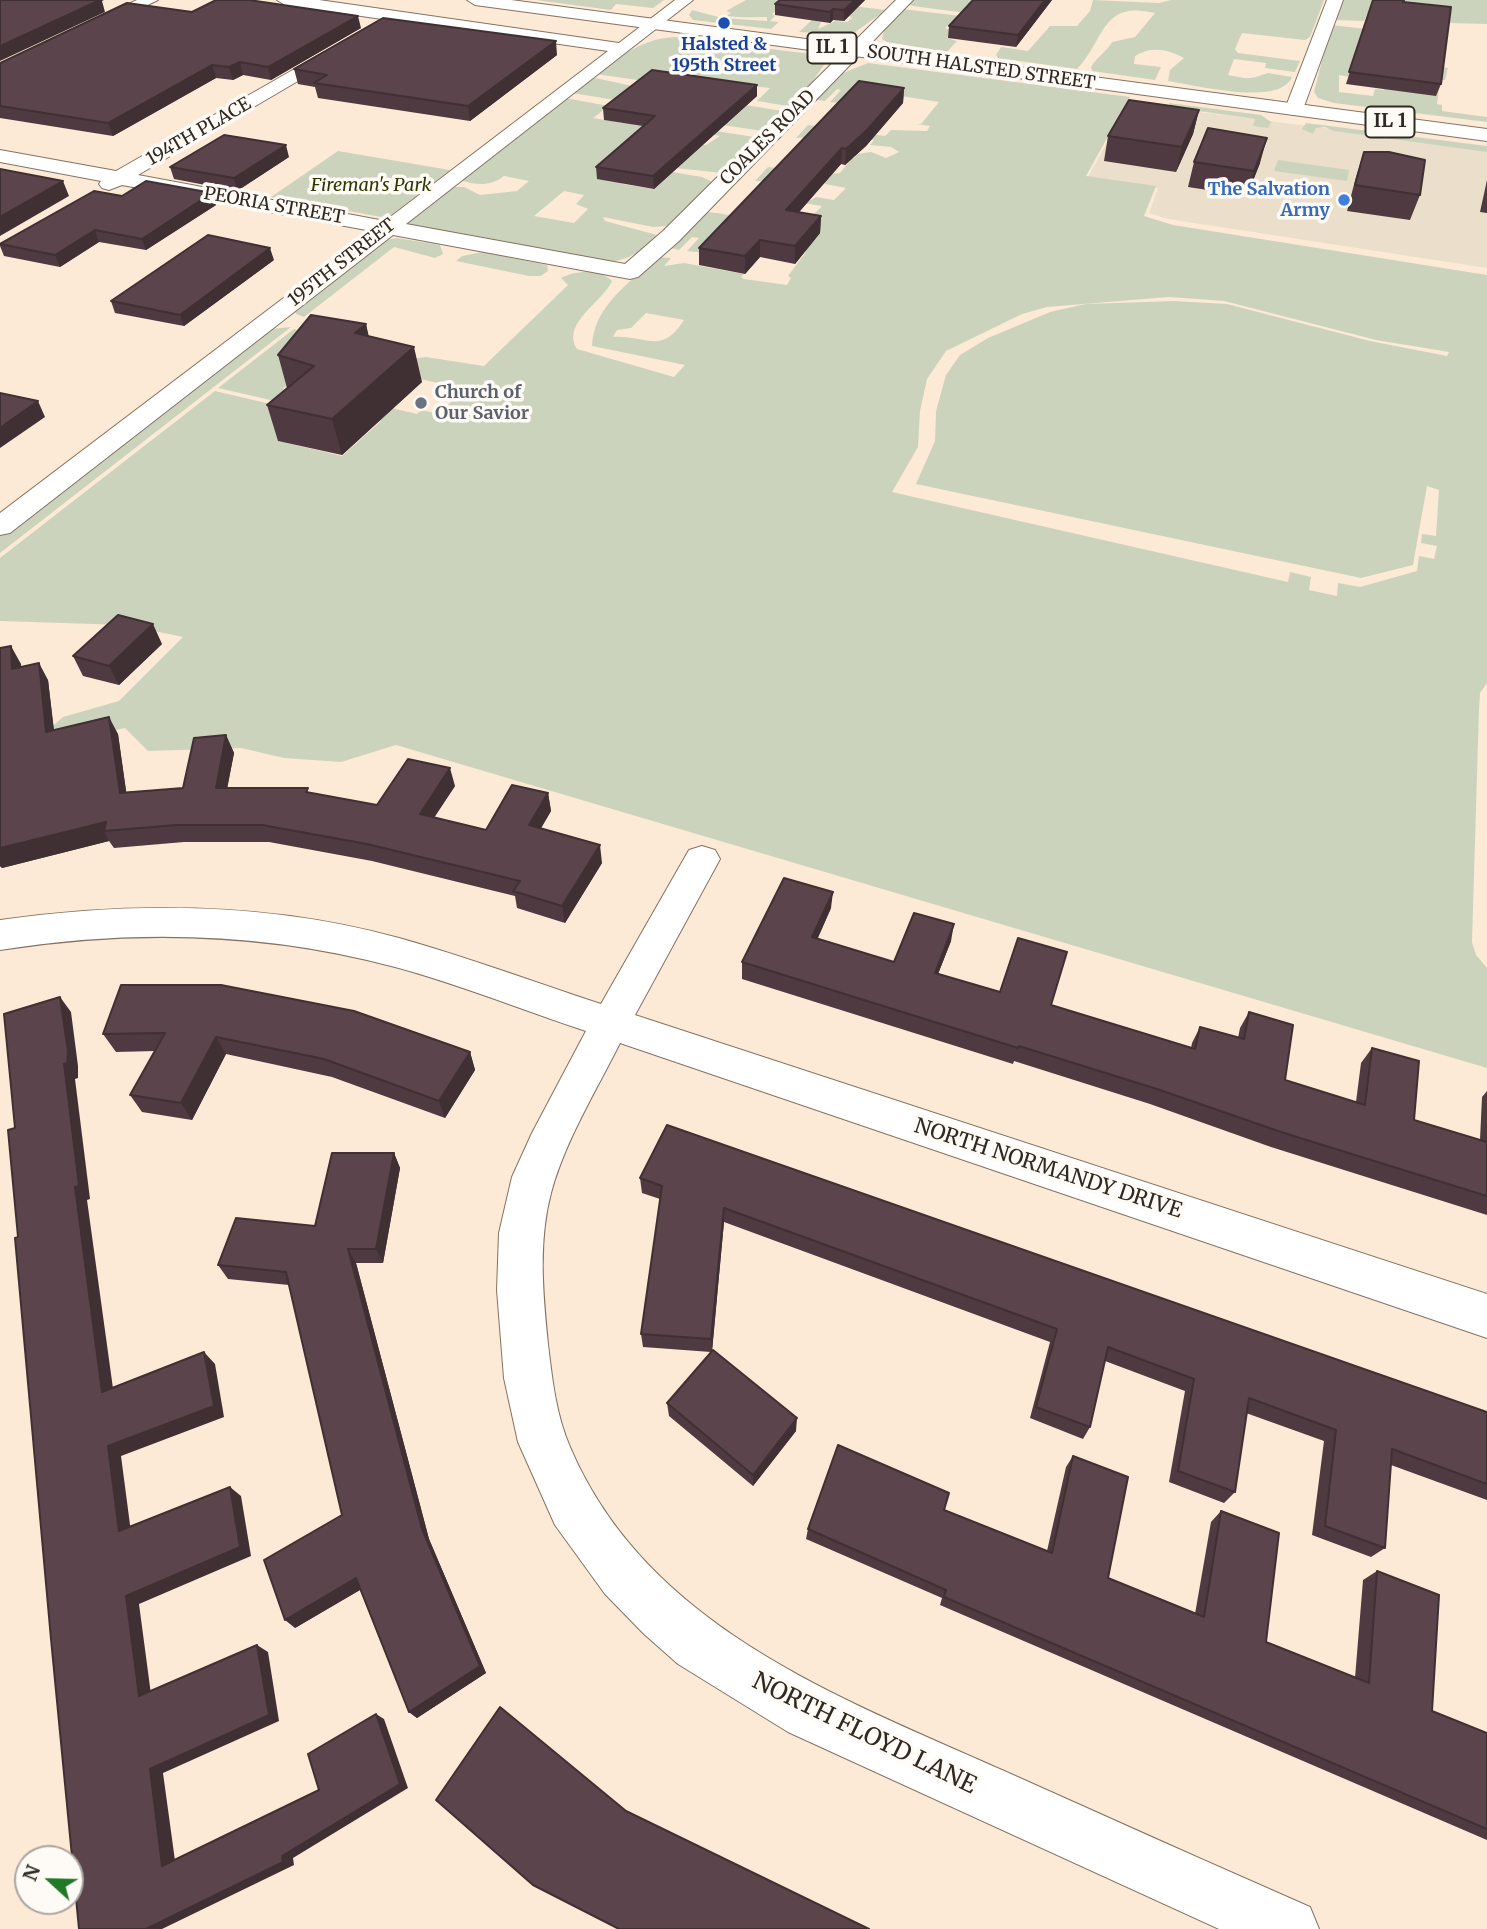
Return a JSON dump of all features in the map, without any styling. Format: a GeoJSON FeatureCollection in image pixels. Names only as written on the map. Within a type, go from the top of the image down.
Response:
{"type":"FeatureCollection","features":[{"type":"Feature","properties":{"kind":"street"},"geometry":{"type":"LineString","coordinates":[[0,71],[150,0]]}},
{"type":"Feature","properties":{"kind":"street"},"geometry":{"type":"LineString","coordinates":[[285,0],[621,48]]}},
{"type":"Feature","properties":{"kind":"street","name":"SOUTH HALSTED STREET"},"geometry":{"type":"LineString","coordinates":[[475,0],[1487,135]]}},
{"type":"Feature","properties":{"kind":"street","name":"195TH STREET"},"geometry":{"type":"LineString","coordinates":[[0,527],[685,0]]}},
{"type":"Feature","properties":{"kind":"street","name":"COALES ROAD"},"geometry":{"type":"LineString","coordinates":[[630,272],[671,236],[905,0]]}},
{"type":"Feature","properties":{"kind":"street"},"geometry":{"type":"LineString","coordinates":[[1294,110],[1335,0]]}},
{"type":"Feature","properties":{"kind":"street","name":"194TH PLACE"},"geometry":{"type":"LineString","coordinates":[[95,192],[398,16]]}},
{"type":"Feature","properties":{"kind":"street","name":"PEORIA STREET"},"geometry":{"type":"LineString","coordinates":[[0,156],[630,272]]}},
{"type":"Feature","properties":{"kind":"street"},"geometry":{"type":"LineString","coordinates":[[609,1023],[702,859]]}},
{"type":"Feature","properties":{"kind":"street","name":"NORTH NORMANDY DRIVE"},"geometry":{"type":"LineString","coordinates":[[0,935],[62,924],[158,919],[249,923],[345,938],[400,953],[1487,1316]]}},
{"type":"Feature","properties":{"kind":"street","name":"NORTH FLOYD LANE"},"geometry":{"type":"LineString","coordinates":[[609,1023],[534,1176],[521,1231],[519,1282],[526,1364],[541,1433],[549,1457],[571,1502],[602,1547],[682,1633],[738,1672],[808,1713],[1288,1929]]}},
{"type":"Feature","properties":{"kind":"shaded area"},"geometry":{"type":"Polygon","coordinates":[[[1129,103],[1487,149],[1487,268],[1168,219],[1149,213],[1158,188],[1088,177],[1129,103]]]}},
{"type":"Feature","properties":{"kind":"green space"},"geometry":{"type":"Polygon","coordinates":[[[536,0],[664,0],[653,8],[616,4],[611,10],[536,0]]]}},
{"type":"Feature","properties":{"kind":"green space"},"geometry":{"type":"Polygon","coordinates":[[[746,0],[826,0],[782,6],[772,14],[775,16],[770,21],[779,22],[771,29],[693,20],[689,15],[692,10],[722,18],[767,21],[767,17],[726,16],[731,13],[726,11],[746,0]]]}},
{"type":"Feature","properties":{"kind":"green space"},"geometry":{"type":"Polygon","coordinates":[[[910,0],[979,0],[966,13],[913,6],[908,4],[910,0]]]}},
{"type":"Feature","properties":{"kind":"green space"},"geometry":{"type":"Polygon","coordinates":[[[1093,0],[1159,3],[1171,0],[1324,0],[1310,37],[1305,40],[1242,33],[1235,49],[1238,53],[1300,61],[1295,72],[1265,68],[1266,63],[1234,59],[1228,75],[1248,78],[1268,73],[1292,77],[1284,86],[1271,91],[1236,92],[1168,81],[1170,70],[1184,58],[1159,50],[1135,56],[1134,64],[1161,67],[1155,80],[1092,71],[1091,67],[1112,42],[1135,37],[1155,13],[1137,10],[1114,17],[1077,69],[998,58],[996,55],[1001,47],[1028,51],[1050,26],[1077,26],[1090,11],[1093,0]]]}},
{"type":"Feature","properties":{"kind":"green space"},"geometry":{"type":"Polygon","coordinates":[[[1340,0],[1487,0],[1487,24],[1450,23],[1450,17],[1367,14],[1364,21],[1332,20],[1340,0]]]}},
{"type":"Feature","properties":{"kind":"green space"},"geometry":{"type":"Polygon","coordinates":[[[852,6],[886,10],[851,35],[799,32],[812,20],[821,22],[818,29],[835,21],[847,22],[852,18],[848,15],[852,6]]]}},
{"type":"Feature","properties":{"kind":"green space"},"geometry":{"type":"Polygon","coordinates":[[[902,9],[961,16],[945,28],[953,31],[947,38],[957,41],[947,52],[887,42],[882,39],[885,27],[902,9]]]}},
{"type":"Feature","properties":{"kind":"green space"},"geometry":{"type":"Polygon","coordinates":[[[1331,25],[1419,35],[1443,67],[1448,68],[1445,80],[1440,80],[1437,104],[1442,105],[1442,111],[1487,117],[1487,122],[1334,103],[1318,98],[1314,92],[1331,25]],[[1339,75],[1339,92],[1373,96],[1375,89],[1384,90],[1385,84],[1339,75]]]}},
{"type":"Feature","properties":{"kind":"green space"},"geometry":{"type":"Polygon","coordinates":[[[675,37],[811,54],[826,62],[806,91],[788,106],[757,101],[770,88],[744,85],[733,93],[697,87],[688,96],[783,111],[763,131],[688,120],[651,136],[706,145],[720,136],[681,129],[684,126],[754,137],[723,173],[656,166],[654,162],[614,158],[604,165],[623,169],[632,175],[622,184],[654,189],[670,174],[640,169],[642,167],[702,177],[713,182],[667,226],[653,227],[603,217],[605,221],[657,235],[644,248],[629,257],[594,264],[403,226],[451,187],[464,187],[480,195],[517,191],[529,181],[504,176],[483,184],[459,180],[565,98],[609,106],[593,118],[624,123],[641,110],[659,113],[664,108],[572,93],[590,78],[595,78],[642,88],[637,94],[666,99],[680,85],[656,79],[651,82],[596,74],[633,49],[663,38],[675,37]],[[564,191],[534,216],[574,223],[588,209],[576,204],[584,195],[564,191]]]}},
{"type":"Feature","properties":{"kind":"green space"},"geometry":{"type":"Polygon","coordinates":[[[868,63],[1130,97],[1086,176],[1156,186],[1144,216],[1173,225],[1487,275],[1487,683],[1480,693],[1479,709],[1472,942],[1476,955],[1487,968],[1487,1068],[396,745],[341,762],[284,758],[241,748],[148,751],[125,728],[49,745],[47,731],[63,717],[119,701],[183,637],[125,625],[0,621],[0,558],[215,391],[309,413],[278,441],[342,456],[381,421],[345,412],[358,400],[417,414],[422,410],[439,414],[462,391],[453,386],[371,369],[282,388],[302,395],[314,410],[218,388],[294,329],[412,359],[426,357],[484,366],[568,285],[561,278],[580,272],[595,273],[612,281],[574,330],[577,349],[674,377],[685,365],[592,346],[599,319],[625,286],[657,257],[671,258],[664,266],[684,263],[744,274],[741,277],[744,279],[787,285],[791,278],[788,276],[806,252],[687,251],[699,238],[692,237],[679,250],[667,247],[702,212],[780,224],[795,222],[809,217],[822,206],[797,202],[816,197],[834,200],[846,188],[825,184],[825,181],[755,181],[768,167],[840,173],[851,159],[812,152],[854,158],[858,154],[871,152],[886,158],[899,152],[891,147],[870,145],[874,140],[843,135],[796,138],[808,125],[885,136],[891,130],[927,131],[930,126],[916,124],[921,124],[939,102],[882,93],[846,104],[830,102],[841,90],[837,89],[825,101],[812,99],[838,75],[868,63]],[[1169,297],[1047,307],[1022,314],[946,351],[927,379],[920,411],[918,447],[892,492],[1288,582],[1290,572],[1311,577],[1309,590],[1337,596],[1338,583],[1360,587],[1417,571],[1419,556],[1434,559],[1437,546],[1421,543],[1422,534],[1436,536],[1439,490],[1427,486],[1413,565],[1361,578],[916,484],[935,441],[936,411],[946,375],[960,355],[988,338],[1050,312],[1086,304],[1173,301],[1227,304],[1370,341],[1447,356],[1449,352],[1376,340],[1224,301],[1169,297]],[[646,313],[631,328],[617,330],[613,337],[660,341],[676,331],[684,320],[646,313]]]}},
{"type":"Feature","properties":{"kind":"green space"},"geometry":{"type":"Polygon","coordinates":[[[1169,103],[1261,115],[1271,122],[1268,128],[1253,126],[1255,119],[1170,107],[1169,103]]]}},
{"type":"Feature","properties":{"kind":"green space"},"geometry":{"type":"Polygon","coordinates":[[[1306,123],[1487,146],[1487,152],[1334,131],[1325,127],[1316,128],[1313,134],[1302,129],[1306,123]]]}},
{"type":"Feature","properties":{"kind":"green space","name":"Fireman's Park"},"geometry":{"type":"Polygon","coordinates":[[[338,151],[450,170],[387,218],[271,197],[338,151]]]}},
{"type":"Feature","properties":{"kind":"green space"},"geometry":{"type":"Polygon","coordinates":[[[1278,160],[1349,170],[1347,181],[1274,171],[1278,160]]]}},
{"type":"Feature","properties":{"kind":"green space"},"geometry":{"type":"Polygon","coordinates":[[[397,238],[440,245],[443,254],[435,258],[394,247],[304,317],[296,314],[295,311],[384,240],[397,238]]]}},
{"type":"Feature","properties":{"kind":"green space"},"geometry":{"type":"Polygon","coordinates":[[[483,252],[547,265],[548,271],[541,276],[529,276],[456,261],[462,256],[483,252]]]}},
{"type":"Feature","properties":{"kind":"green space"},"geometry":{"type":"Polygon","coordinates":[[[291,327],[0,553],[0,536],[271,329],[291,327]]]}},
{"type":"Feature","properties":{"kind":"building"},"geometry":{"type":"Polygon","coordinates":[[[0,0],[100,0],[0,46],[0,0]]]}},
{"type":"Feature","properties":{"kind":"building"},"geometry":{"type":"Polygon","coordinates":[[[216,0],[249,0],[358,16],[268,67],[240,62],[229,67],[212,65],[108,123],[0,106],[0,63],[127,3],[192,12],[216,0]]]}},
{"type":"Feature","properties":{"kind":"building"},"geometry":{"type":"Polygon","coordinates":[[[780,0],[855,0],[844,10],[833,9],[830,12],[775,4],[780,0]]]}},
{"type":"Feature","properties":{"kind":"building"},"geometry":{"type":"Polygon","coordinates":[[[973,0],[1045,0],[1018,35],[949,26],[973,0]]]}},
{"type":"Feature","properties":{"kind":"building"},"geometry":{"type":"Polygon","coordinates":[[[1373,0],[1404,0],[1403,2],[1451,7],[1441,84],[1349,72],[1373,0]]]}},
{"type":"Feature","properties":{"kind":"building"},"geometry":{"type":"Polygon","coordinates":[[[383,18],[556,41],[468,106],[314,83],[327,75],[294,69],[383,18]]]}},
{"type":"Feature","properties":{"kind":"building"},"geometry":{"type":"Polygon","coordinates":[[[652,70],[757,85],[653,176],[596,167],[655,116],[603,108],[652,70]]]}},
{"type":"Feature","properties":{"kind":"building"},"geometry":{"type":"Polygon","coordinates":[[[859,81],[904,88],[867,130],[846,149],[842,148],[786,210],[821,216],[795,246],[760,240],[745,256],[699,248],[859,81]]]}},
{"type":"Feature","properties":{"kind":"building"},"geometry":{"type":"Polygon","coordinates":[[[1129,100],[1199,110],[1182,147],[1108,136],[1129,100]]]}},
{"type":"Feature","properties":{"kind":"building"},"geometry":{"type":"Polygon","coordinates":[[[1208,128],[1267,138],[1254,171],[1194,162],[1208,128]]]}},
{"type":"Feature","properties":{"kind":"building"},"geometry":{"type":"Polygon","coordinates":[[[224,135],[286,145],[234,178],[170,167],[224,135]]]}},
{"type":"Feature","properties":{"kind":"building"},"geometry":{"type":"Polygon","coordinates":[[[1364,152],[1389,152],[1425,160],[1420,195],[1355,185],[1364,152]]]}},
{"type":"Feature","properties":{"kind":"building"},"geometry":{"type":"Polygon","coordinates":[[[0,169],[63,181],[0,217],[0,169]]]}},
{"type":"Feature","properties":{"kind":"building"},"geometry":{"type":"Polygon","coordinates":[[[146,181],[212,193],[142,239],[95,230],[55,255],[0,244],[94,191],[122,196],[146,181]]]}},
{"type":"Feature","properties":{"kind":"building"},"geometry":{"type":"Polygon","coordinates":[[[208,235],[270,248],[180,315],[111,301],[208,235]]]}},
{"type":"Feature","properties":{"kind":"building"},"geometry":{"type":"Polygon","coordinates":[[[311,315],[366,324],[355,333],[414,347],[332,419],[267,405],[314,366],[278,355],[311,315]]]}},
{"type":"Feature","properties":{"kind":"building"},"geometry":{"type":"Polygon","coordinates":[[[0,393],[38,401],[0,428],[0,393]]]}},
{"type":"Feature","properties":{"kind":"building"},"geometry":{"type":"Polygon","coordinates":[[[118,615],[153,624],[109,666],[73,656],[118,615]]]}},
{"type":"Feature","properties":{"kind":"building"},"geometry":{"type":"Polygon","coordinates":[[[11,646],[12,669],[39,663],[46,732],[109,717],[120,793],[183,788],[194,738],[226,735],[216,788],[308,788],[306,792],[377,805],[408,759],[450,768],[420,814],[486,830],[512,785],[548,793],[529,825],[600,845],[562,906],[513,891],[520,881],[367,844],[262,825],[176,825],[104,831],[106,822],[0,848],[0,648],[11,646]]]}},
{"type":"Feature","properties":{"kind":"building"},"geometry":{"type":"Polygon","coordinates":[[[784,878],[833,892],[812,937],[894,962],[914,913],[954,924],[935,973],[1000,992],[1018,938],[1067,952],[1051,1005],[1195,1049],[1200,1027],[1244,1039],[1249,1012],[1293,1025],[1285,1080],[1365,1105],[1372,1048],[1419,1061],[1414,1120],[1487,1142],[1487,1196],[1281,1132],[1157,1089],[742,962],[784,878]]]}},
{"type":"Feature","properties":{"kind":"building"},"geometry":{"type":"Polygon","coordinates":[[[121,985],[221,985],[354,1011],[470,1052],[439,1101],[324,1059],[216,1037],[181,1103],[130,1095],[165,1033],[103,1034],[121,985]]]}},
{"type":"Feature","properties":{"kind":"building"},"geometry":{"type":"Polygon","coordinates":[[[60,997],[68,1051],[67,1063],[64,1064],[79,1186],[75,1187],[102,1392],[204,1352],[214,1406],[108,1446],[119,1531],[230,1487],[240,1547],[126,1596],[139,1696],[257,1645],[269,1715],[150,1769],[162,1866],[319,1790],[308,1754],[376,1714],[400,1784],[282,1856],[283,1862],[146,1929],[79,1929],[78,1915],[84,1915],[84,1845],[71,1845],[51,1639],[15,1238],[18,1237],[8,1130],[15,1128],[4,1014],[60,997]]]}},
{"type":"Feature","properties":{"kind":"building"},"geometry":{"type":"Polygon","coordinates":[[[667,1125],[1487,1412],[1487,1484],[1392,1449],[1385,1548],[1325,1526],[1336,1430],[1249,1398],[1235,1492],[1178,1471],[1194,1379],[1108,1347],[1090,1427],[1036,1407],[1057,1329],[724,1208],[711,1339],[641,1334],[662,1186],[640,1178],[667,1125]]]}},
{"type":"Feature","properties":{"kind":"building"},"geometry":{"type":"Polygon","coordinates":[[[332,1153],[394,1153],[376,1249],[348,1249],[422,1529],[480,1666],[409,1712],[356,1578],[285,1620],[264,1560],[342,1515],[286,1272],[218,1265],[236,1218],[315,1226],[332,1153]]]}},
{"type":"Feature","properties":{"kind":"building"},"geometry":{"type":"Polygon","coordinates":[[[713,1350],[797,1418],[753,1475],[667,1403],[713,1350]]]}},
{"type":"Feature","properties":{"kind":"building"},"geometry":{"type":"Polygon","coordinates":[[[838,1445],[949,1493],[944,1510],[1052,1553],[1073,1456],[1128,1477],[1108,1578],[1204,1617],[1221,1511],[1279,1533],[1266,1642],[1369,1683],[1377,1571],[1439,1595],[1432,1711],[1487,1733],[1487,1829],[944,1597],[946,1590],[808,1529],[838,1445]]]}},
{"type":"Feature","properties":{"kind":"building"},"geometry":{"type":"Polygon","coordinates":[[[500,1707],[626,1811],[869,1929],[619,1929],[533,1885],[436,1800],[500,1707]]]}},
{"type":"Feature","properties":{"kind":"place","name":"Halsted & 195th Street"},"geometry":{"type":"Point","coordinates":[724,23]}},
{"type":"Feature","properties":{"kind":"place","name":"The Salvation Army"},"geometry":{"type":"Point","coordinates":[1344,200]}},
{"type":"Feature","properties":{"kind":"place","name":"Church of Our Savior"},"geometry":{"type":"Point","coordinates":[421,403]}}]}
